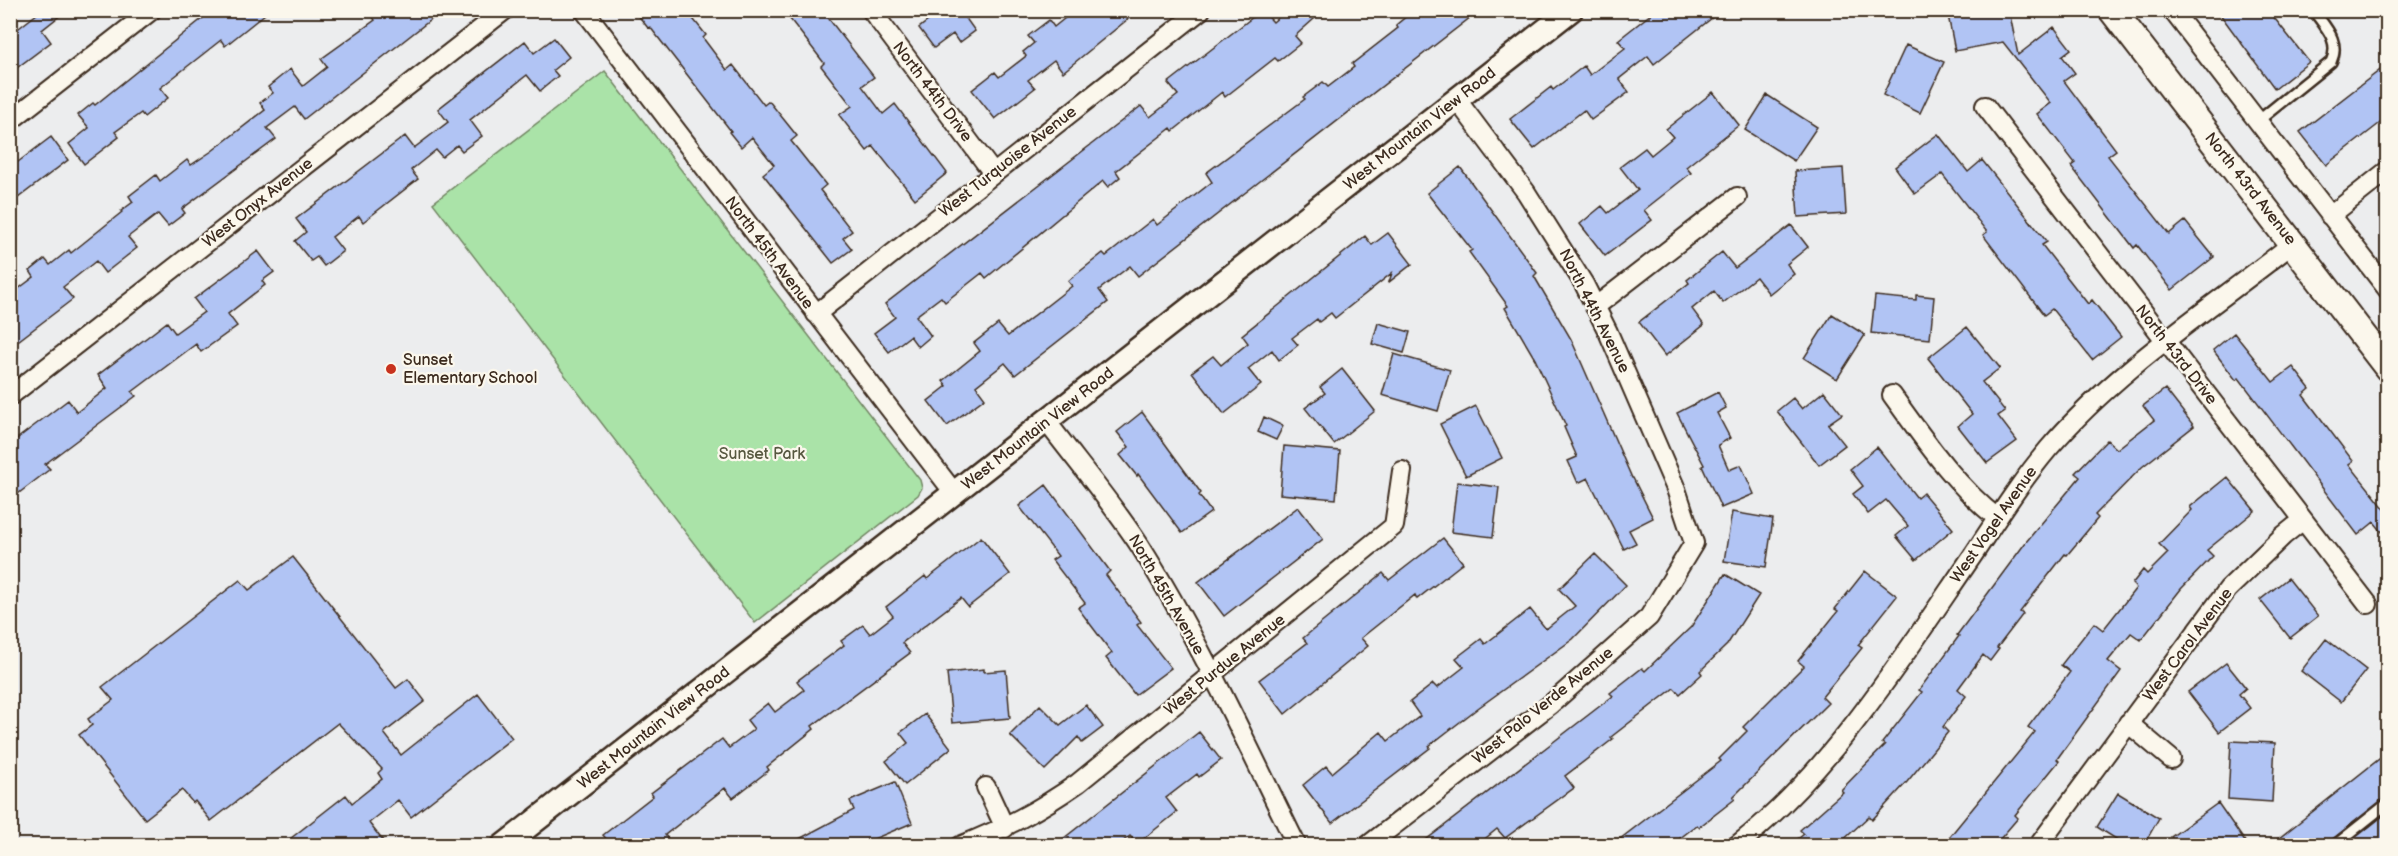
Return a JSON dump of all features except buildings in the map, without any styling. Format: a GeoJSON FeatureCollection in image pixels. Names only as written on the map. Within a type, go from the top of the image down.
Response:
{"type":"FeatureCollection","features":[{"type":"Feature","properties":{"kind":"main road","name":"North 43rd Avenue"},"geometry":{"type":"LineString","coordinates":[[2112,10],[2388,368]]}},
{"type":"Feature","properties":{"kind":"street"},"geometry":{"type":"LineString","coordinates":[[10,121],[152,10]]}},
{"type":"Feature","properties":{"kind":"street","name":"West Onyx Avenue"},"geometry":{"type":"LineString","coordinates":[[10,396],[505,10]]}},
{"type":"Feature","properties":{"kind":"street","name":"North 45th Avenue"},"geometry":{"type":"LineString","coordinates":[[584,10],[955,494]]}},
{"type":"Feature","properties":{"kind":"street","name":"North 44th Drive"},"geometry":{"type":"LineString","coordinates":[[871,10],[993,173]]}},
{"type":"Feature","properties":{"kind":"street","name":"West Turquoise Avenue"},"geometry":{"type":"LineString","coordinates":[[816,314],[1201,10]]}},
{"type":"Feature","properties":{"kind":"street","name":"West Mountain View Road"},"geometry":{"type":"LineString","coordinates":[[503,846],[1571,10]]}},
{"type":"Feature","properties":{"kind":"street"},"geometry":{"type":"LineString","coordinates":[[2172,10],[2388,290]]}},
{"type":"Feature","properties":{"kind":"street","name":"North 44th Avenue"},"geometry":{"type":"LineString","coordinates":[[1457,100],[1526,192],[1557,238],[1595,307],[1676,489],[1694,543]]}},
{"type":"Feature","properties":{"kind":"street","name":"North 43rd Drive"},"geometry":{"type":"LineString","coordinates":[[1985,106],[2368,604]]}},
{"type":"Feature","properties":{"kind":"street"},"geometry":{"type":"LineString","coordinates":[[2330,216],[2388,170]]}},
{"type":"Feature","properties":{"kind":"street"},"geometry":{"type":"LineString","coordinates":[[1595,307],[1737,196]]}},
{"type":"Feature","properties":{"kind":"street","name":"West Vogel Avenue"},"geometry":{"type":"LineString","coordinates":[[1736,846],[1756,830],[1827,757],[1909,649],[1996,518],[2048,449],[2082,412],[2166,342],[2292,244]]}},
{"type":"Feature","properties":{"kind":"street"},"geometry":{"type":"LineString","coordinates":[[1892,395],[1974,501],[1996,518]]}},
{"type":"Feature","properties":{"kind":"street","name":"North 45th Avenue"},"geometry":{"type":"LineString","coordinates":[[1047,422],[1140,546],[1212,675],[1297,846]]}},
{"type":"Feature","properties":{"kind":"street","name":"West Purdue Avenue"},"geometry":{"type":"LineString","coordinates":[[960,846],[1005,828],[1041,809],[1078,783],[1394,526],[1402,471]]}},
{"type":"Feature","properties":{"kind":"street","name":"West Carol Avenue"},"geometry":{"type":"LineString","coordinates":[[2038,846],[2228,589],[2303,520]]}},
{"type":"Feature","properties":{"kind":"street","name":"West Palo Verde Avenue"},"geometry":{"type":"LineString","coordinates":[[1367,846],[1551,704],[1649,617],[1694,543]]}},
{"type":"Feature","properties":{"kind":"street"},"geometry":{"type":"LineString","coordinates":[[2128,723],[2171,759]]}},
{"type":"Feature","properties":{"kind":"street"},"geometry":{"type":"LineString","coordinates":[[986,787],[1005,828]]}},
{"type":"Feature","properties":{"kind":"lane"},"geometry":{"type":"LineString","coordinates":[[2258,121],[2331,62],[2336,51],[2332,36],[2313,10]]}},
{"type":"Feature","properties":{"kind":"lane"},"geometry":{"type":"LineString","coordinates":[[2334,846],[2388,803]]}},
{"type":"Feature","properties":{"kind":"green space","name":"Sunset Park"},"geometry":{"type":"Polygon","coordinates":[[[605,71],[920,480],[922,488],[918,495],[755,623],[433,203],[605,71]]]}},
{"type":"Feature","properties":{"kind":"place","name":"Sunset Elementary School"},"geometry":{"type":"Point","coordinates":[391,369]}}]}
